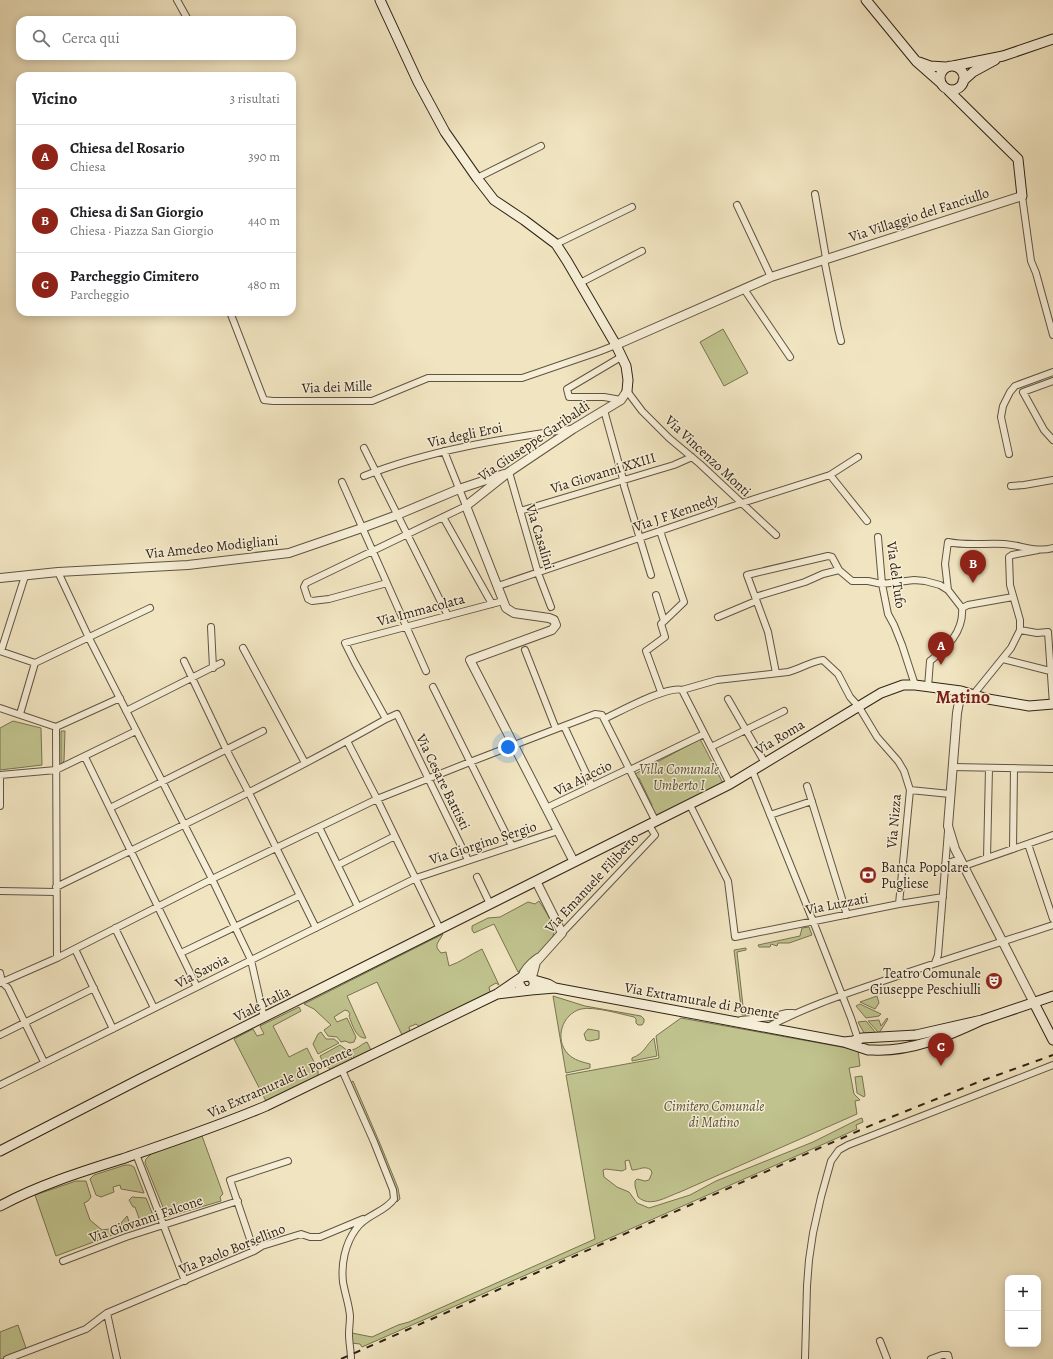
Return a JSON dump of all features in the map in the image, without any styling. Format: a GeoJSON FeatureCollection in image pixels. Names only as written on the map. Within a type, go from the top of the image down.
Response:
{"type":"FeatureCollection","features":[{"type":"Feature","properties":{"kind":"main road"},"geometry":{"type":"LineString","coordinates":[[380,0],[421,89],[445,132],[477,178],[494,200],[556,244],[580,282],[616,345],[626,366],[628,380],[627,391]]}},
{"type":"Feature","properties":{"kind":"main road"},"geometry":{"type":"LineString","coordinates":[[866,0],[916,61],[967,107],[1018,160],[1022,196]]}},
{"type":"Feature","properties":{"kind":"main road"},"geometry":{"type":"LineString","coordinates":[[941,83],[940,76],[944,69],[1003,56],[1053,39]]}},
{"type":"Feature","properties":{"kind":"main road"},"geometry":{"type":"LineString","coordinates":[[948,90],[956,89],[973,72],[1003,56]]}},
{"type":"Feature","properties":{"kind":"main road"},"geometry":{"type":"LineString","coordinates":[[916,61],[930,66],[957,68],[962,74],[962,98],[967,107]]}},
{"type":"Feature","properties":{"kind":"main road","name":"Via Roma"},"geometry":{"type":"LineString","coordinates":[[536,882],[730,784],[881,693],[903,686],[915,685],[961,692],[988,699],[1029,706],[1053,704]]}},
{"type":"Feature","properties":{"kind":"main road","name":"Viale Italia"},"geometry":{"type":"LineString","coordinates":[[0,1151],[142,1078],[536,882]]}},
{"type":"Feature","properties":{"kind":"main road","name":"Via Extramurale di Ponente"},"geometry":{"type":"LineString","coordinates":[[0,1206],[19,1196],[71,1176],[229,1122],[266,1106],[497,994],[522,977],[529,976],[555,988]]}},
{"type":"Feature","properties":{"kind":"main road"},"geometry":{"type":"LineString","coordinates":[[522,977],[519,980],[519,984],[527,990],[535,984],[533,979]]}},
{"type":"Feature","properties":{"kind":"main road","name":"Via Extramurale di Ponente"},"geometry":{"type":"LineString","coordinates":[[497,994],[555,988],[844,1042],[858,1043],[916,1035],[982,1020],[1053,996]]}},
{"type":"Feature","properties":{"kind":"main road"},"geometry":{"type":"LineString","coordinates":[[1034,1003],[1053,1040]]}},
{"type":"Feature","properties":{"kind":"main road","name":"Via Extramurale di Ponente"},"geometry":{"type":"LineString","coordinates":[[858,1043],[868,1050],[878,1051],[913,1047],[956,1032],[982,1020]]}},
{"type":"Feature","properties":{"kind":"street"},"geometry":{"type":"LineString","coordinates":[[177,0],[186,16]]}},
{"type":"Feature","properties":{"kind":"street"},"geometry":{"type":"LineString","coordinates":[[477,178],[541,146]]}},
{"type":"Feature","properties":{"kind":"street"},"geometry":{"type":"LineString","coordinates":[[815,194],[825,259],[841,341]]}},
{"type":"Feature","properties":{"kind":"street"},"geometry":{"type":"LineString","coordinates":[[1022,196],[1031,262],[1036,273],[1053,334]]}},
{"type":"Feature","properties":{"kind":"street","name":"Via Villaggio del Fanciullo"},"geometry":{"type":"LineString","coordinates":[[616,345],[771,277],[1022,196]]}},
{"type":"Feature","properties":{"kind":"street"},"geometry":{"type":"LineString","coordinates":[[737,205],[771,277]]}},
{"type":"Feature","properties":{"kind":"street"},"geometry":{"type":"LineString","coordinates":[[556,244],[632,207]]}},
{"type":"Feature","properties":{"kind":"street"},"geometry":{"type":"LineString","coordinates":[[580,282],[642,251]]}},
{"type":"Feature","properties":{"kind":"street"},"geometry":{"type":"LineString","coordinates":[[744,289],[790,357]]}},
{"type":"Feature","properties":{"kind":"street","name":"Via dei Mille"},"geometry":{"type":"LineString","coordinates":[[232,316],[264,400],[273,401],[372,401],[428,378],[522,378],[616,345]]}},
{"type":"Feature","properties":{"kind":"street"},"geometry":{"type":"LineString","coordinates":[[621,357],[567,389],[569,397],[604,397],[621,400]]}},
{"type":"Feature","properties":{"kind":"street"},"geometry":{"type":"LineString","coordinates":[[1009,454],[1001,417],[1003,406],[1010,392],[1015,386],[1053,372]]}},
{"type":"Feature","properties":{"kind":"street"},"geometry":{"type":"LineString","coordinates":[[1053,381],[1023,392],[1044,430],[1053,440]]}},
{"type":"Feature","properties":{"kind":"street","name":"Via Giuseppe Garibaldi"},"geometry":{"type":"LineString","coordinates":[[466,506],[509,472],[573,429],[621,400],[627,391]]}},
{"type":"Feature","properties":{"kind":"street","name":"Via Vincenzo Monti"},"geometry":{"type":"LineString","coordinates":[[627,391],[642,411],[669,438],[692,457],[776,535]]}},
{"type":"Feature","properties":{"kind":"street"},"geometry":{"type":"LineString","coordinates":[[604,410],[624,486],[651,575]]}},
{"type":"Feature","properties":{"kind":"street","name":"Via degli Eroi"},"geometry":{"type":"LineString","coordinates":[[364,476],[394,464],[444,451],[521,436],[573,429]]}},
{"type":"Feature","properties":{"kind":"street"},"geometry":{"type":"LineString","coordinates":[[364,448],[448,616]]}},
{"type":"Feature","properties":{"kind":"street"},"geometry":{"type":"LineString","coordinates":[[444,451],[506,608],[514,613],[549,618],[554,620],[556,625],[552,630],[470,660],[574,862]]}},
{"type":"Feature","properties":{"kind":"street","name":"Via Giovanni XXIII"},"geometry":{"type":"LineString","coordinates":[[520,511],[674,465],[692,457]]}},
{"type":"Feature","properties":{"kind":"street","name":"Via J F Kennedy"},"geometry":{"type":"LineString","coordinates":[[498,586],[742,503],[830,475],[858,457]]}},
{"type":"Feature","properties":{"kind":"street","name":"Via Amedeo Modigliani"},"geometry":{"type":"LineString","coordinates":[[0,578],[58,572],[188,565],[289,553],[362,528],[459,489],[509,472]]}},
{"type":"Feature","properties":{"kind":"street","name":"Via Casalini"},"geometry":{"type":"LineString","coordinates":[[509,472],[538,573],[551,607]]}},
{"type":"Feature","properties":{"kind":"street"},"geometry":{"type":"LineString","coordinates":[[830,475],[867,521]]}},
{"type":"Feature","properties":{"kind":"street"},"geometry":{"type":"LineString","coordinates":[[1011,486],[1053,480]]}},
{"type":"Feature","properties":{"kind":"street"},"geometry":{"type":"LineString","coordinates":[[342,482],[426,671]]}},
{"type":"Feature","properties":{"kind":"street"},"geometry":{"type":"LineString","coordinates":[[387,583],[329,599],[312,601],[308,598],[304,587],[306,583],[466,506]]}},
{"type":"Feature","properties":{"kind":"street"},"geometry":{"type":"LineString","coordinates":[[443,517],[492,604]]}},
{"type":"Feature","properties":{"kind":"street"},"geometry":{"type":"LineString","coordinates":[[660,531],[684,602],[661,624],[665,637],[646,651],[661,692]]}},
{"type":"Feature","properties":{"kind":"street","name":"Via del Tufo"},"geometry":{"type":"LineString","coordinates":[[878,537],[882,562],[882,584],[888,614],[902,645],[915,685]]}},
{"type":"Feature","properties":{"kind":"street"},"geometry":{"type":"LineString","coordinates":[[948,590],[945,564],[948,542],[959,544],[1007,544],[1038,550]]}},
{"type":"Feature","properties":{"kind":"street"},"geometry":{"type":"LineString","coordinates":[[973,695],[1011,648],[1020,630],[1020,620],[1010,585],[1009,557],[1012,555],[1053,548]]}},
{"type":"Feature","properties":{"kind":"street"},"geometry":{"type":"LineString","coordinates":[[604,719],[661,692],[679,688],[682,690],[717,680],[776,673],[768,632],[747,575],[828,556],[832,557],[839,570],[852,580],[882,584],[914,580],[940,585],[948,590],[962,608],[963,615],[956,633],[944,650],[930,661],[928,687]]}},
{"type":"Feature","properties":{"kind":"street"},"geometry":{"type":"LineString","coordinates":[[718,618],[756,599],[806,582],[823,574],[839,570]]}},
{"type":"Feature","properties":{"kind":"street"},"geometry":{"type":"LineString","coordinates":[[58,572],[89,638],[161,782],[212,879],[234,928],[251,960],[264,1018]]}},
{"type":"Feature","properties":{"kind":"street"},"geometry":{"type":"LineString","coordinates":[[25,576],[0,651],[35,663],[150,608]]}},
{"type":"Feature","properties":{"kind":"street"},"geometry":{"type":"LineString","coordinates":[[656,595],[664,621]]}},
{"type":"Feature","properties":{"kind":"street"},"geometry":{"type":"LineString","coordinates":[[962,608],[968,605],[1013,597]]}},
{"type":"Feature","properties":{"kind":"street","name":"Via Immacolata"},"geometry":{"type":"LineString","coordinates":[[386,719],[355,664],[345,642],[503,601]]}},
{"type":"Feature","properties":{"kind":"street"},"geometry":{"type":"LineString","coordinates":[[211,627],[213,668]]}},
{"type":"Feature","properties":{"kind":"street"},"geometry":{"type":"LineString","coordinates":[[1020,630],[1037,633],[1048,632],[1053,704]]}},
{"type":"Feature","properties":{"kind":"street"},"geometry":{"type":"LineString","coordinates":[[243,648],[305,763]]}},
{"type":"Feature","properties":{"kind":"street"},"geometry":{"type":"LineString","coordinates":[[525,650],[556,729]]}},
{"type":"Feature","properties":{"kind":"street"},"geometry":{"type":"LineString","coordinates":[[1003,658],[1050,671]]}},
{"type":"Feature","properties":{"kind":"street","name":"Via Nizza"},"geometry":{"type":"LineString","coordinates":[[776,673],[799,669],[818,660],[823,660],[838,674],[850,697],[859,707],[877,737],[898,761],[904,771],[910,790],[898,904]]}},
{"type":"Feature","properties":{"kind":"street"},"geometry":{"type":"LineString","coordinates":[[184,662],[316,928]]}},
{"type":"Feature","properties":{"kind":"street"},"geometry":{"type":"LineString","coordinates":[[20,714],[35,663]]}},
{"type":"Feature","properties":{"kind":"street"},"geometry":{"type":"LineString","coordinates":[[126,711],[221,663]]}},
{"type":"Feature","properties":{"kind":"street"},"geometry":{"type":"LineString","coordinates":[[433,687],[512,846]]}},
{"type":"Feature","properties":{"kind":"street"},"geometry":{"type":"LineString","coordinates":[[682,690],[730,784]]}},
{"type":"Feature","properties":{"kind":"street"},"geometry":{"type":"LineString","coordinates":[[935,963],[938,955],[952,767],[957,713],[961,692]]}},
{"type":"Feature","properties":{"kind":"street"},"geometry":{"type":"LineString","coordinates":[[0,708],[56,726],[120,698]]}},
{"type":"Feature","properties":{"kind":"street"},"geometry":{"type":"LineString","coordinates":[[728,699],[765,763]]}},
{"type":"Feature","properties":{"kind":"street"},"geometry":{"type":"LineString","coordinates":[[711,747],[784,711]]}},
{"type":"Feature","properties":{"kind":"street","name":"Via Cesare Battisti"},"geometry":{"type":"LineString","coordinates":[[386,719],[397,714],[468,860]]}},
{"type":"Feature","properties":{"kind":"street"},"geometry":{"type":"LineString","coordinates":[[1,982],[57,958],[212,879],[377,799],[595,714],[602,715],[630,770],[653,823]]}},
{"type":"Feature","properties":{"kind":"street"},"geometry":{"type":"LineString","coordinates":[[0,891],[56,889],[249,792],[386,719]]}},
{"type":"Feature","properties":{"kind":"street"},"geometry":{"type":"LineString","coordinates":[[56,726],[57,958]]}},
{"type":"Feature","properties":{"kind":"street"},"geometry":{"type":"LineString","coordinates":[[564,726],[592,786]]}},
{"type":"Feature","properties":{"kind":"street"},"geometry":{"type":"LineString","coordinates":[[0,806],[0,775],[56,770],[136,731]]}},
{"type":"Feature","properties":{"kind":"street"},"geometry":{"type":"LineString","coordinates":[[110,808],[226,749],[263,732]]}},
{"type":"Feature","properties":{"kind":"street"},"geometry":{"type":"LineString","coordinates":[[630,770],[704,734]]}},
{"type":"Feature","properties":{"kind":"street"},"geometry":{"type":"LineString","coordinates":[[347,741],[440,929]]}},
{"type":"Feature","properties":{"kind":"street"},"geometry":{"type":"LineString","coordinates":[[85,756],[197,987]]}},
{"type":"Feature","properties":{"kind":"street"},"geometry":{"type":"LineString","coordinates":[[952,767],[1053,769]]}},
{"type":"Feature","properties":{"kind":"street"},"geometry":{"type":"LineString","coordinates":[[987,858],[989,768]]}},
{"type":"Feature","properties":{"kind":"street"},"geometry":{"type":"LineString","coordinates":[[1013,849],[1014,768]]}},
{"type":"Feature","properties":{"kind":"street","name":"Via Ajaccio"},"geometry":{"type":"LineString","coordinates":[[546,808],[626,770],[630,770]]}},
{"type":"Feature","properties":{"kind":"street"},"geometry":{"type":"LineString","coordinates":[[752,770],[842,995],[858,1043]]}},
{"type":"Feature","properties":{"kind":"street"},"geometry":{"type":"LineString","coordinates":[[807,786],[847,915]]}},
{"type":"Feature","properties":{"kind":"street"},"geometry":{"type":"LineString","coordinates":[[910,790],[950,794]]}},
{"type":"Feature","properties":{"kind":"street"},"geometry":{"type":"LineString","coordinates":[[770,815],[812,801]]}},
{"type":"Feature","properties":{"kind":"street","name":"Via Luzzati"},"geometry":{"type":"LineString","coordinates":[[690,805],[728,881],[735,937],[898,904],[943,897]]}},
{"type":"Feature","properties":{"kind":"street","name":"Via Emanuele Filiberto"},"geometry":{"type":"LineString","coordinates":[[541,956],[655,835],[653,823]]}},
{"type":"Feature","properties":{"kind":"street"},"geometry":{"type":"LineString","coordinates":[[948,826],[955,849],[1034,1003]]}},
{"type":"Feature","properties":{"kind":"street"},"geometry":{"type":"LineString","coordinates":[[319,827],[358,907]]}},
{"type":"Feature","properties":{"kind":"street","name":"Via Giorgino Sergio"},"geometry":{"type":"LineString","coordinates":[[416,878],[558,831]]}},
{"type":"Feature","properties":{"kind":"street"},"geometry":{"type":"LineString","coordinates":[[945,865],[954,861],[963,864],[987,858],[1053,835]]}},
{"type":"Feature","properties":{"kind":"street"},"geometry":{"type":"LineString","coordinates":[[338,865],[395,836]]}},
{"type":"Feature","properties":{"kind":"street"},"geometry":{"type":"LineString","coordinates":[[1028,844],[1053,919]]}},
{"type":"Feature","properties":{"kind":"street"},"geometry":{"type":"LineString","coordinates":[[477,877],[490,904]]}},
{"type":"Feature","properties":{"kind":"street","name":"Via Savoia"},"geometry":{"type":"LineString","coordinates":[[0,1085],[416,878]]}},
{"type":"Feature","properties":{"kind":"street"},"geometry":{"type":"LineString","coordinates":[[536,882],[562,933]]}},
{"type":"Feature","properties":{"kind":"street"},"geometry":{"type":"LineString","coordinates":[[181,953],[299,896]]}},
{"type":"Feature","properties":{"kind":"street"},"geometry":{"type":"LineString","coordinates":[[765,1017],[761,1020],[763,1026],[785,1019],[793,1013],[842,995],[1053,925]]}},
{"type":"Feature","properties":{"kind":"street"},"geometry":{"type":"LineString","coordinates":[[115,928],[154,1008]]}},
{"type":"Feature","properties":{"kind":"street"},"geometry":{"type":"LineString","coordinates":[[75,949],[113,1029]]}},
{"type":"Feature","properties":{"kind":"street"},"geometry":{"type":"LineString","coordinates":[[522,977],[529,965],[541,956]]}},
{"type":"Feature","properties":{"kind":"street"},"geometry":{"type":"LineString","coordinates":[[533,979],[536,962],[541,956]]}},
{"type":"Feature","properties":{"kind":"street"},"geometry":{"type":"LineString","coordinates":[[0,973],[1,982],[8,988],[44,1062]]}},
{"type":"Feature","properties":{"kind":"street"},"geometry":{"type":"LineString","coordinates":[[0,1034],[94,988]]}},
{"type":"Feature","properties":{"kind":"street"},"geometry":{"type":"LineString","coordinates":[[736,1021],[793,1013]]}},
{"type":"Feature","properties":{"kind":"street"},"geometry":{"type":"LineString","coordinates":[[805,1359],[809,1260],[820,1197],[831,1161],[835,1154],[848,1145],[1053,1066]]}},
{"type":"Feature","properties":{"kind":"street","name":"Via Paolo Borsellino"},"geometry":{"type":"LineString","coordinates":[[7,1359],[86,1329],[107,1313],[185,1281],[254,1251],[262,1246],[301,1234],[310,1237],[320,1237],[390,1205],[394,1199],[394,1195],[374,1142],[342,1070]]}},
{"type":"Feature","properties":{"kind":"street"},"geometry":{"type":"LineString","coordinates":[[136,1154],[185,1281]]}},
{"type":"Feature","properties":{"kind":"street"},"geometry":{"type":"LineString","coordinates":[[254,1251],[230,1180],[288,1161]]}},
{"type":"Feature","properties":{"kind":"street","name":"Via Giovanni Falcone"},"geometry":{"type":"LineString","coordinates":[[62,1261],[126,1237],[238,1201]]}},
{"type":"Feature","properties":{"kind":"street"},"geometry":{"type":"LineString","coordinates":[[351,1359],[349,1334],[350,1317],[343,1282],[344,1256],[356,1228],[366,1217]]}},
{"type":"Feature","properties":{"kind":"street"},"geometry":{"type":"LineString","coordinates":[[107,1313],[117,1359]]}},
{"type":"Feature","properties":{"kind":"street"},"geometry":{"type":"LineString","coordinates":[[880,1341],[887,1359]]}},
{"type":"Feature","properties":{"kind":"street"},"geometry":{"type":"LineString","coordinates":[[931,1359],[942,1354],[948,1355],[950,1359]]}},
{"type":"Feature","properties":{"kind":"green space"},"geometry":{"type":"Polygon","coordinates":[[[723,329],[748,373],[724,386],[700,342],[723,329]]]}},
{"type":"Feature","properties":{"kind":"green space"},"geometry":{"type":"Polygon","coordinates":[[[13,721],[41,728],[42,765],[0,770],[0,728],[13,721]]]}},
{"type":"Feature","properties":{"kind":"green space"},"geometry":{"type":"Polygon","coordinates":[[[61,731],[65,731],[64,761],[61,764],[61,731]]]}},
{"type":"Feature","properties":{"kind":"green space","name":"Villa Comunale Umberto I"},"geometry":{"type":"Polygon","coordinates":[[[700,739],[723,783],[656,816],[639,778],[636,779],[635,774],[700,739]]]}},
{"type":"Feature","properties":{"kind":"green space"},"geometry":{"type":"Polygon","coordinates":[[[539,901],[551,921],[554,928],[554,933],[547,945],[518,972],[494,924],[474,933],[472,926],[488,918],[500,917],[528,902],[535,904],[539,901]]]}},
{"type":"Feature","properties":{"kind":"green space"},"geometry":{"type":"Polygon","coordinates":[[[809,927],[812,935],[789,943],[778,943],[777,946],[771,944],[770,947],[759,947],[758,945],[800,936],[802,928],[809,927]]]}},
{"type":"Feature","properties":{"kind":"green space"},"geometry":{"type":"Polygon","coordinates":[[[443,934],[437,944],[437,948],[441,953],[446,952],[449,966],[482,949],[499,985],[496,983],[489,987],[490,992],[420,1027],[416,1024],[409,1027],[410,1032],[402,1035],[377,982],[347,996],[366,1038],[363,1038],[357,1034],[348,1011],[345,1010],[334,1017],[337,1022],[347,1018],[356,1037],[354,1042],[350,1043],[345,1041],[341,1042],[337,1037],[328,1036],[324,1030],[331,1025],[314,1009],[304,1004],[443,934]]]}},
{"type":"Feature","properties":{"kind":"green space"},"geometry":{"type":"Polygon","coordinates":[[[746,948],[746,950],[737,952],[743,1006],[746,1015],[742,1015],[734,950],[746,948]]]}},
{"type":"Feature","properties":{"kind":"green space"},"geometry":{"type":"Polygon","coordinates":[[[553,996],[585,1006],[641,1016],[644,1019],[644,1022],[642,1025],[638,1025],[634,1017],[600,1009],[586,1008],[574,1012],[565,1021],[562,1028],[561,1041],[570,1056],[581,1062],[590,1064],[590,1068],[566,1073],[553,996]]]}},
{"type":"Feature","properties":{"kind":"green space"},"geometry":{"type":"Polygon","coordinates":[[[877,996],[879,1003],[875,1009],[860,1002],[877,996]]]}},
{"type":"Feature","properties":{"kind":"green space"},"geometry":{"type":"Polygon","coordinates":[[[860,1004],[881,1014],[879,1016],[866,1018],[856,1006],[860,1004]]]}},
{"type":"Feature","properties":{"kind":"green space"},"geometry":{"type":"Polygon","coordinates":[[[299,1007],[301,1011],[273,1026],[289,1057],[307,1048],[318,1070],[318,1076],[266,1101],[234,1039],[253,1029],[257,1036],[264,1034],[260,1026],[299,1007]]]}},
{"type":"Feature","properties":{"kind":"green space","name":"Cimitero Comunale di Matino"},"geometry":{"type":"Polygon","coordinates":[[[681,1018],[858,1050],[860,1066],[849,1068],[854,1094],[860,1100],[855,1101],[857,1114],[680,1192],[653,1202],[648,1202],[638,1197],[635,1186],[635,1181],[637,1179],[645,1181],[649,1180],[652,1173],[651,1170],[644,1168],[632,1170],[629,1160],[625,1161],[626,1169],[622,1171],[603,1170],[604,1177],[617,1187],[629,1192],[637,1203],[649,1208],[690,1195],[716,1181],[813,1142],[859,1119],[862,1118],[863,1122],[856,1125],[857,1129],[835,1139],[362,1347],[360,1344],[351,1343],[352,1333],[372,1337],[595,1239],[566,1075],[659,1058],[656,1036],[681,1018]]]}},
{"type":"Feature","properties":{"kind":"green space"},"geometry":{"type":"Polygon","coordinates":[[[887,1018],[888,1019],[879,1033],[868,1021],[879,1020],[881,1026],[887,1018]]]}},
{"type":"Feature","properties":{"kind":"green space"},"geometry":{"type":"Polygon","coordinates":[[[866,1021],[876,1033],[864,1033],[858,1022],[866,1021]]]}},
{"type":"Feature","properties":{"kind":"green space"},"geometry":{"type":"Polygon","coordinates":[[[588,1029],[599,1031],[599,1039],[590,1041],[586,1040],[584,1034],[588,1029]]]}},
{"type":"Feature","properties":{"kind":"green space"},"geometry":{"type":"Polygon","coordinates":[[[321,1032],[326,1039],[334,1039],[339,1043],[318,1054],[313,1044],[318,1034],[321,1032]]]}},
{"type":"Feature","properties":{"kind":"green space"},"geometry":{"type":"Polygon","coordinates":[[[654,1038],[657,1056],[632,1061],[632,1058],[642,1052],[654,1038]]]}},
{"type":"Feature","properties":{"kind":"green space"},"geometry":{"type":"Polygon","coordinates":[[[367,1042],[371,1050],[354,1058],[350,1050],[355,1049],[367,1042]]]}},
{"type":"Feature","properties":{"kind":"green space"},"geometry":{"type":"Polygon","coordinates":[[[340,1045],[348,1051],[352,1059],[331,1070],[325,1066],[320,1056],[340,1045]]]}},
{"type":"Feature","properties":{"kind":"green space"},"geometry":{"type":"Polygon","coordinates":[[[862,1076],[864,1097],[857,1093],[855,1077],[862,1076]]]}},
{"type":"Feature","properties":{"kind":"green space"},"geometry":{"type":"Polygon","coordinates":[[[353,1081],[398,1188],[400,1199],[397,1202],[396,1193],[350,1083],[353,1081]]]}},
{"type":"Feature","properties":{"kind":"green space"},"geometry":{"type":"Polygon","coordinates":[[[202,1136],[223,1194],[220,1197],[221,1201],[167,1217],[145,1163],[146,1159],[152,1153],[202,1136]]]}},
{"type":"Feature","properties":{"kind":"green space"},"geometry":{"type":"Polygon","coordinates":[[[125,1165],[134,1167],[144,1193],[121,1189],[120,1185],[113,1187],[114,1192],[101,1197],[96,1195],[90,1179],[94,1175],[125,1165]]]}},
{"type":"Feature","properties":{"kind":"green space"},"geometry":{"type":"Polygon","coordinates":[[[76,1181],[86,1181],[91,1197],[84,1203],[90,1220],[102,1230],[109,1229],[115,1234],[56,1256],[35,1195],[76,1181]]]}},
{"type":"Feature","properties":{"kind":"green space"},"geometry":{"type":"Polygon","coordinates":[[[132,1197],[146,1198],[155,1220],[121,1232],[121,1223],[127,1216],[130,1224],[140,1221],[135,1207],[133,1207],[129,1200],[132,1197]]]}},
{"type":"Feature","properties":{"kind":"green space"},"geometry":{"type":"Polygon","coordinates":[[[18,1325],[26,1348],[4,1359],[0,1359],[0,1332],[18,1325]]]}},
{"type":"Feature","properties":{"kind":"railway"},"geometry":{"type":"LineString","coordinates":[[341,1359],[874,1124],[981,1081],[1053,1055]]}},
{"type":"Feature","properties":{"kind":"place","name":"Chiesa di San Giorgio"},"geometry":{"type":"Point","coordinates":[973,583]}},
{"type":"Feature","properties":{"kind":"place","name":"Chiesa del Rosario"},"geometry":{"type":"Point","coordinates":[941,665]}},
{"type":"Feature","properties":{"kind":"place","name":"Banca Popolare Pugliese"},"geometry":{"type":"Point","coordinates":[868,875]}},
{"type":"Feature","properties":{"kind":"place","name":"Teatro Comunale Giuseppe Peschiulli"},"geometry":{"type":"Point","coordinates":[994,981]}},
{"type":"Feature","properties":{"kind":"place","name":"Parcheggio Cimitero"},"geometry":{"type":"Point","coordinates":[941,1066]}},
{"type":"Feature","properties":{"kind":"district","name":"Matino"},"geometry":{"type":"Point","coordinates":[963,697]}}]}
